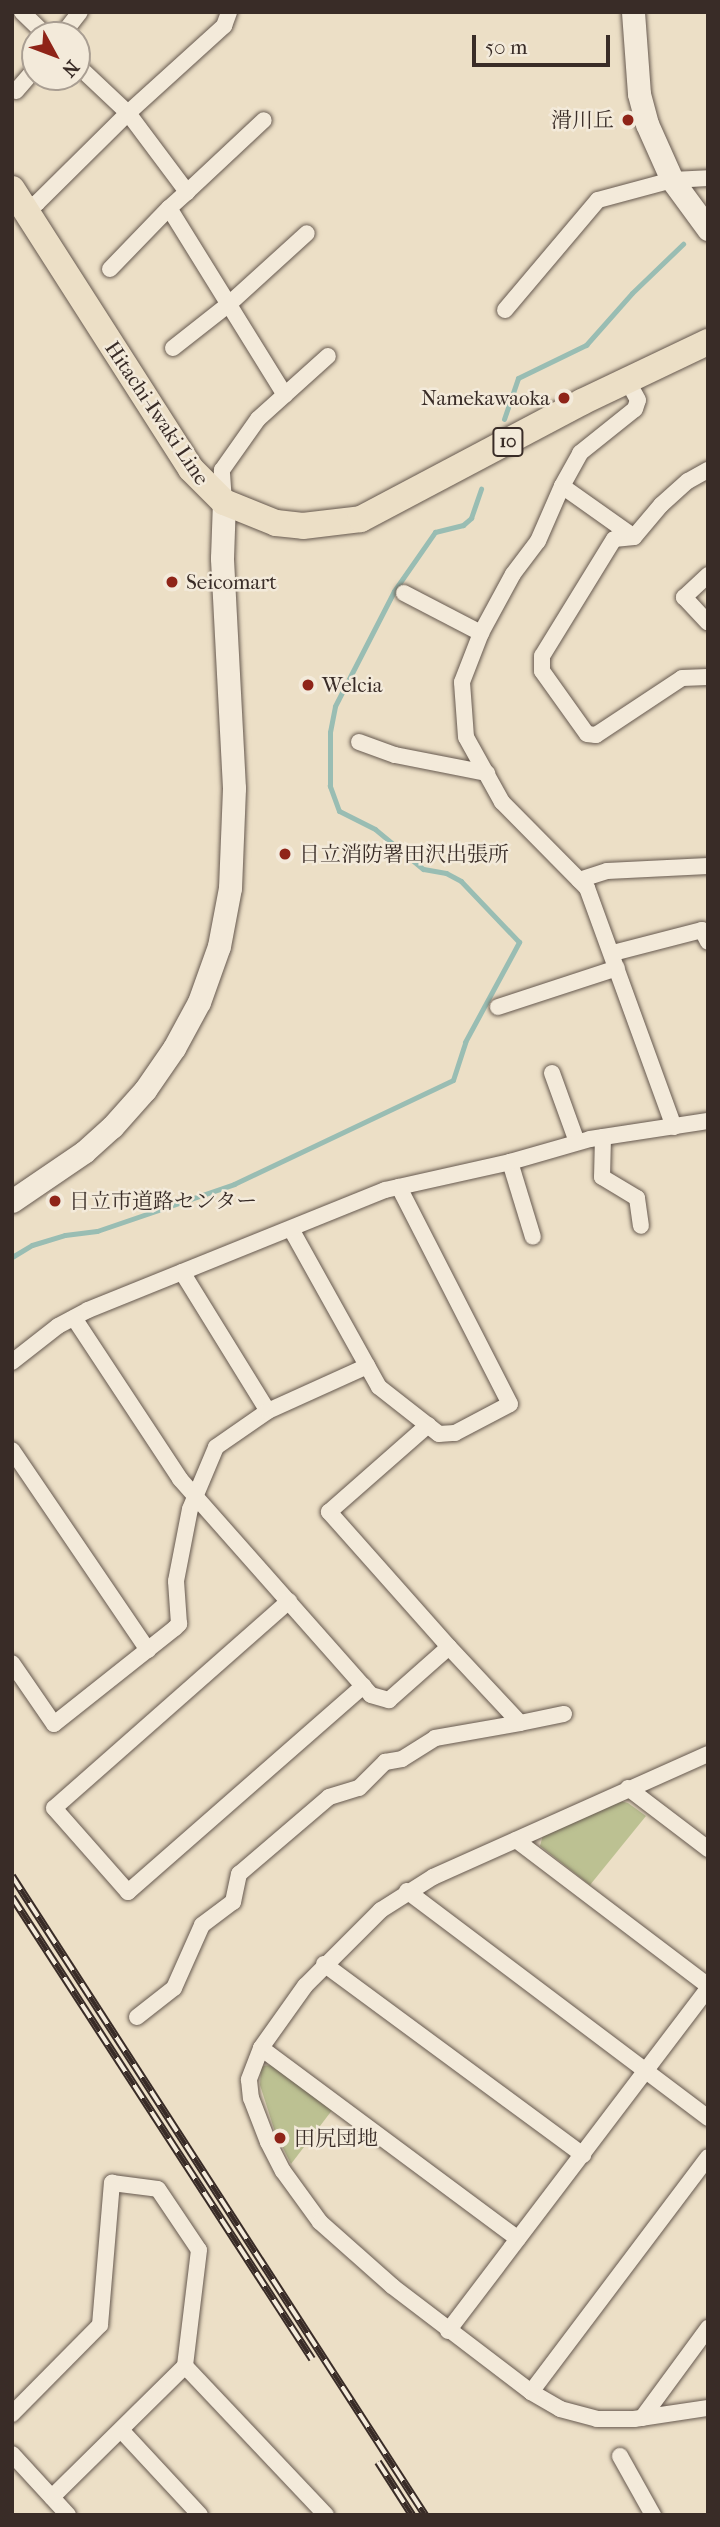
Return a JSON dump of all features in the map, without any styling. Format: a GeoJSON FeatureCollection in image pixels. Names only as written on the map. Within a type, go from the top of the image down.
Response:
{"type":"FeatureCollection","features":[{"type":"Feature","properties":{"kind":"main road","name":"Hitachi-Iwaki Line"},"geometry":{"type":"LineString","coordinates":[[19,199],[181,456],[208,490],[224,502],[276,523],[303,526],[361,519],[627,380],[708,342]]}},
{"type":"Feature","properties":{"kind":"street"},"geometry":{"type":"LineString","coordinates":[[19,199],[37,203],[128,113],[224,26],[229,12]]}},
{"type":"Feature","properties":{"kind":"street"},"geometry":{"type":"LineString","coordinates":[[633,12],[639,94],[657,152],[672,180],[708,229]]}},
{"type":"Feature","properties":{"kind":"street"},"geometry":{"type":"LineString","coordinates":[[91,78],[128,113],[187,192]]}},
{"type":"Feature","properties":{"kind":"street"},"geometry":{"type":"LineString","coordinates":[[16,91],[21,85]]}},
{"type":"Feature","properties":{"kind":"street"},"geometry":{"type":"LineString","coordinates":[[110,269],[169,208],[264,120]]}},
{"type":"Feature","properties":{"kind":"street"},"geometry":{"type":"LineString","coordinates":[[505,310],[598,200],[672,180],[708,178]]}},
{"type":"Feature","properties":{"kind":"street"},"geometry":{"type":"LineString","coordinates":[[169,208],[285,395]]}},
{"type":"Feature","properties":{"kind":"street"},"geometry":{"type":"LineString","coordinates":[[173,348],[229,304],[307,233]]}},
{"type":"Feature","properties":{"kind":"street"},"geometry":{"type":"LineString","coordinates":[[12,1201],[84,1152],[112,1127],[145,1090],[174,1048],[199,1002],[219,946],[230,888],[234,788],[222,558],[222,470],[258,419],[328,356]]}},
{"type":"Feature","properties":{"kind":"street"},"geometry":{"type":"LineString","coordinates":[[627,380],[638,400],[635,408],[580,453],[538,541],[513,574],[481,633],[462,682],[466,737],[502,802],[587,888],[674,1127]]}},
{"type":"Feature","properties":{"kind":"street"},"geometry":{"type":"LineString","coordinates":[[708,470],[688,481],[661,505],[634,537],[614,540],[542,656],[542,671],[587,734],[596,735],[682,678],[708,677]]}},
{"type":"Feature","properties":{"kind":"street"},"geometry":{"type":"LineString","coordinates":[[562,486],[634,537]]}},
{"type":"Feature","properties":{"kind":"street"},"geometry":{"type":"LineString","coordinates":[[708,575],[684,597],[708,623]]}},
{"type":"Feature","properties":{"kind":"street"},"geometry":{"type":"LineString","coordinates":[[404,593],[481,633]]}},
{"type":"Feature","properties":{"kind":"street"},"geometry":{"type":"LineString","coordinates":[[359,742],[396,755],[487,773]]}},
{"type":"Feature","properties":{"kind":"street"},"geometry":{"type":"LineString","coordinates":[[579,880],[607,871],[708,866]]}},
{"type":"Feature","properties":{"kind":"street"},"geometry":{"type":"LineString","coordinates":[[498,1007],[702,930],[708,942]]}},
{"type":"Feature","properties":{"kind":"street"},"geometry":{"type":"LineString","coordinates":[[552,1073],[577,1143]]}},
{"type":"Feature","properties":{"kind":"street"},"geometry":{"type":"LineString","coordinates":[[12,1362],[74,1318],[399,1186],[510,1162],[603,1137],[708,1121]]}},
{"type":"Feature","properties":{"kind":"street"},"geometry":{"type":"LineString","coordinates":[[603,1137],[602,1177],[637,1198],[641,1226]]}},
{"type":"Feature","properties":{"kind":"street"},"geometry":{"type":"LineString","coordinates":[[510,1162],[533,1237]]}},
{"type":"Feature","properties":{"kind":"street"},"geometry":{"type":"LineString","coordinates":[[291,1229],[379,1387],[444,1436],[510,1404],[399,1186]]}},
{"type":"Feature","properties":{"kind":"street"},"geometry":{"type":"LineString","coordinates":[[182,1272],[268,1411]]}},
{"type":"Feature","properties":{"kind":"street"},"geometry":{"type":"LineString","coordinates":[[74,1318],[180,1479],[371,1695],[389,1700],[449,1647]]}},
{"type":"Feature","properties":{"kind":"street"},"geometry":{"type":"LineString","coordinates":[[12,1663],[54,1724],[148,1650],[179,1624],[176,1581],[190,1509],[216,1447],[268,1411],[367,1366]]}},
{"type":"Feature","properties":{"kind":"street"},"geometry":{"type":"LineString","coordinates":[[428,1425],[329,1512],[520,1723]]}},
{"type":"Feature","properties":{"kind":"street"},"geometry":{"type":"LineString","coordinates":[[12,1450],[148,1650]]}},
{"type":"Feature","properties":{"kind":"street"},"geometry":{"type":"LineString","coordinates":[[289,1601],[54,1808],[128,1892],[363,1686]]}},
{"type":"Feature","properties":{"kind":"street"},"geometry":{"type":"LineString","coordinates":[[137,2017],[174,1988],[202,1925],[233,1902],[239,1874],[329,1797],[359,1788],[385,1762],[402,1759],[435,1738],[564,1714]]}},
{"type":"Feature","properties":{"kind":"street"},"geometry":{"type":"LineString","coordinates":[[708,1754],[628,1788],[407,1891],[381,1910],[324,1964],[261,2048],[249,2080],[251,2098],[268,2142],[289,2179],[320,2222],[448,2331],[531,2392],[560,2409],[615,2420],[708,2408]]}},
{"type":"Feature","properties":{"kind":"street"},"geometry":{"type":"LineString","coordinates":[[628,1788],[708,1849]]}},
{"type":"Feature","properties":{"kind":"street"},"geometry":{"type":"LineString","coordinates":[[448,2331],[708,1987],[516,1840]]}},
{"type":"Feature","properties":{"kind":"street"},"geometry":{"type":"LineString","coordinates":[[407,1891],[708,2118]]}},
{"type":"Feature","properties":{"kind":"street"},"geometry":{"type":"LineString","coordinates":[[324,1964],[583,2155]]}},
{"type":"Feature","properties":{"kind":"street"},"geometry":{"type":"LineString","coordinates":[[261,2048],[518,2239]]}},
{"type":"Feature","properties":{"kind":"street"},"geometry":{"type":"LineString","coordinates":[[531,2392],[708,2157]]}},
{"type":"Feature","properties":{"kind":"street"},"geometry":{"type":"LineString","coordinates":[[12,2414],[100,2326],[112,2183],[158,2189],[199,2250],[185,2366],[52,2497]]}},
{"type":"Feature","properties":{"kind":"street"},"geometry":{"type":"LineString","coordinates":[[642,2418],[708,2328]]}},
{"type":"Feature","properties":{"kind":"street"},"geometry":{"type":"LineString","coordinates":[[185,2366],[326,2515]]}},
{"type":"Feature","properties":{"kind":"street"},"geometry":{"type":"LineString","coordinates":[[121,2430],[200,2515]]}},
{"type":"Feature","properties":{"kind":"street"},"geometry":{"type":"LineString","coordinates":[[12,2454],[68,2515]]}},
{"type":"Feature","properties":{"kind":"street"},"geometry":{"type":"LineString","coordinates":[[620,2456],[653,2515]]}},
{"type":"Feature","properties":{"kind":"green space"},"geometry":{"type":"Polygon","coordinates":[[[617,1800],[628,1803],[646,1816],[590,1885],[540,1846],[543,1835],[617,1800]]]}},
{"type":"Feature","properties":{"kind":"green space"},"geometry":{"type":"Polygon","coordinates":[[[272,2065],[333,2109],[291,2164],[275,2132],[260,2085],[261,2066],[272,2065]]]}},
{"type":"Feature","properties":{"kind":"waterway"},"geometry":{"type":"LineString","coordinates":[[504,419],[518,378],[586,345],[632,293],[683,244]]}},
{"type":"Feature","properties":{"kind":"waterway"},"geometry":{"type":"LineString","coordinates":[[12,1257],[32,1245],[65,1235],[97,1231],[234,1184],[453,1080],[465,1042],[519,942],[461,881],[446,873],[423,869],[375,829],[339,811],[330,786],[330,732],[335,706],[394,591],[435,532],[463,525],[471,518],[481,489]]}},
{"type":"Feature","properties":{"kind":"railway"},"geometry":{"type":"LineString","coordinates":[[12,1876],[425,2515]]}},
{"type":"Feature","properties":{"kind":"railway"},"geometry":{"type":"LineString","coordinates":[[12,1897],[312,2359]]}},
{"type":"Feature","properties":{"kind":"railway"},"geometry":{"type":"LineString","coordinates":[[378,2462],[412,2515]]}},
{"type":"Feature","properties":{"kind":"place","name":"滑川丘"},"geometry":{"type":"Point","coordinates":[628,120]}},
{"type":"Feature","properties":{"kind":"place","name":"Namekawaoka"},"geometry":{"type":"Point","coordinates":[564,398]}},
{"type":"Feature","properties":{"kind":"place","name":"Seicomart"},"geometry":{"type":"Point","coordinates":[172,582]}},
{"type":"Feature","properties":{"kind":"place","name":"Welcia"},"geometry":{"type":"Point","coordinates":[308,685]}},
{"type":"Feature","properties":{"kind":"place","name":"日立消防署田沢出張所"},"geometry":{"type":"Point","coordinates":[285,854]}},
{"type":"Feature","properties":{"kind":"place","name":"日立市道路センター"},"geometry":{"type":"Point","coordinates":[55,1201]}},
{"type":"Feature","properties":{"kind":"place","name":"田尻団地"},"geometry":{"type":"Point","coordinates":[280,2138]}}]}
